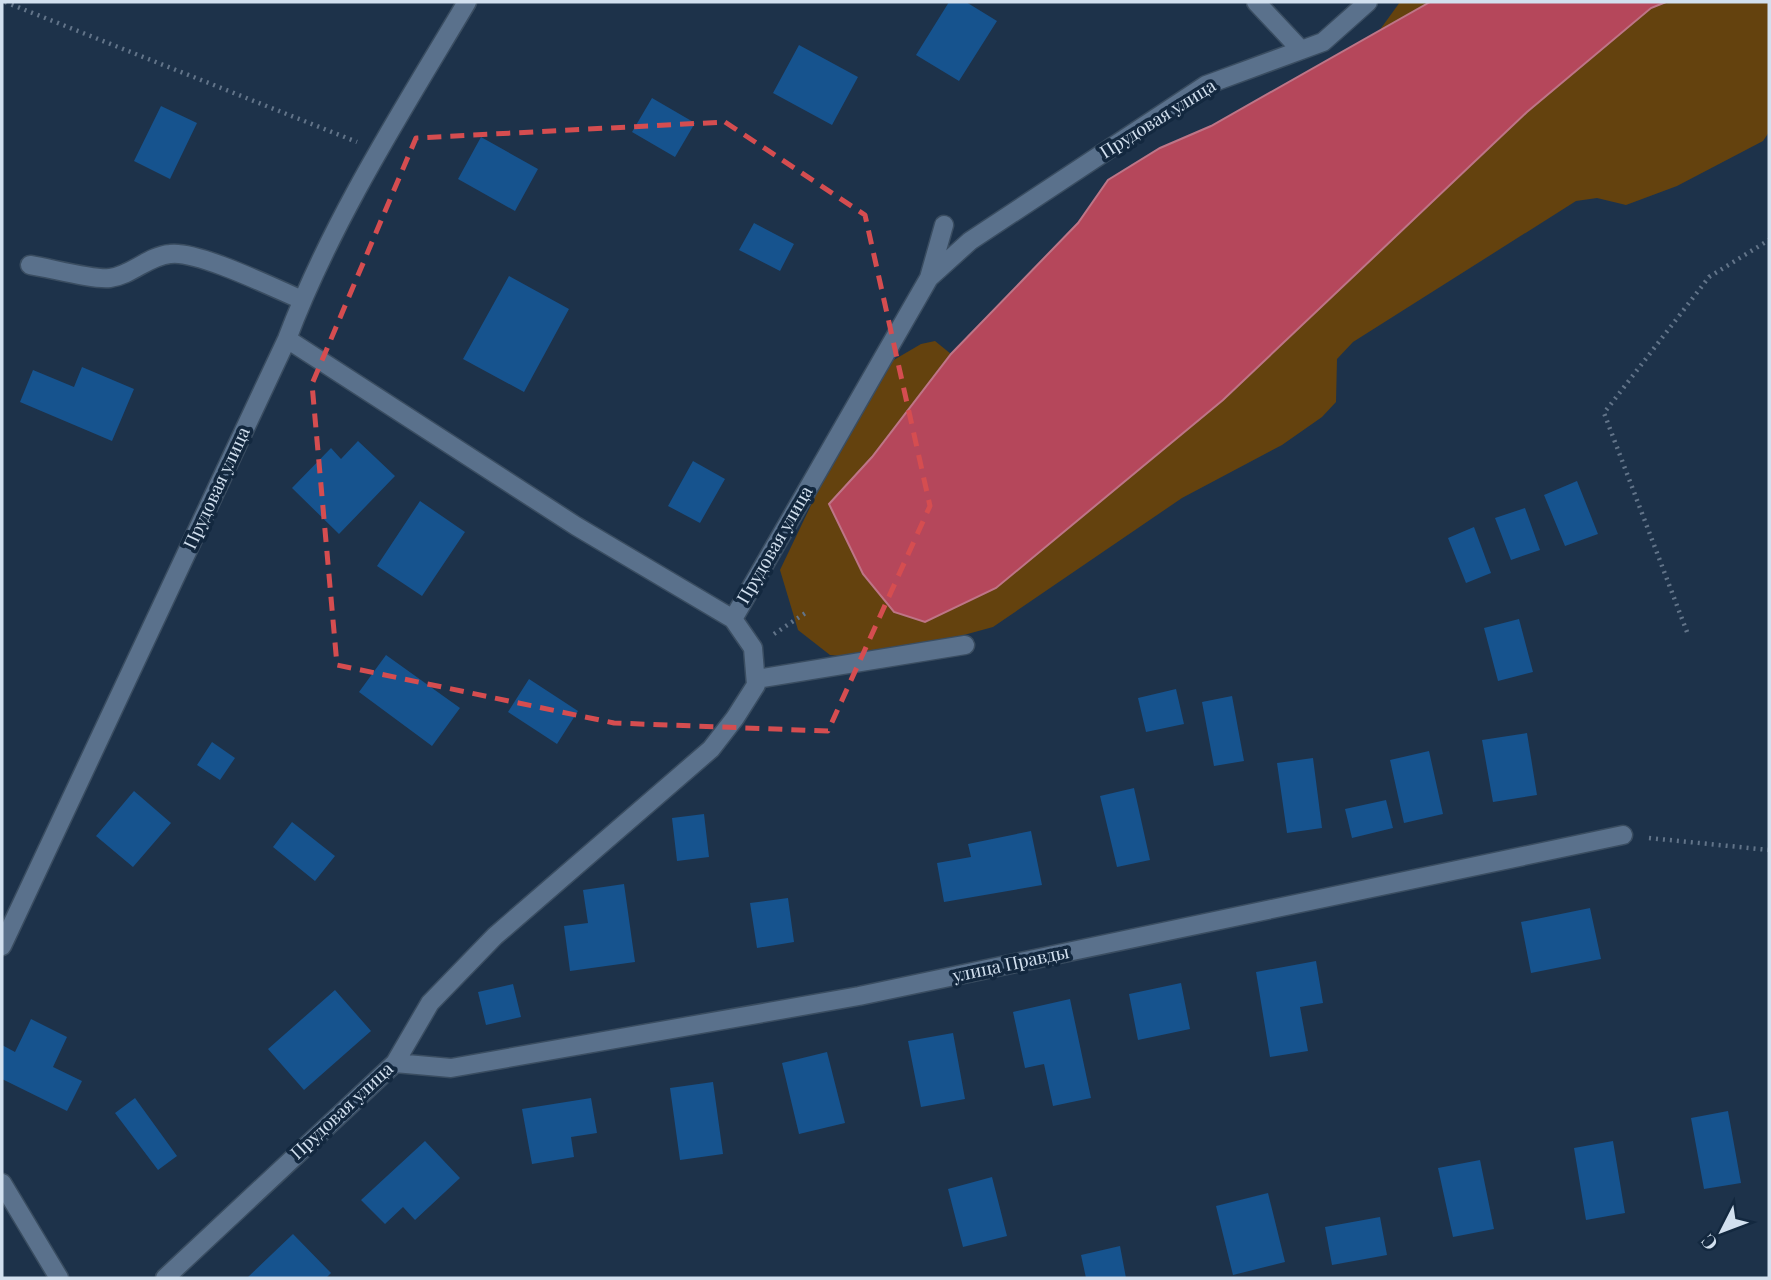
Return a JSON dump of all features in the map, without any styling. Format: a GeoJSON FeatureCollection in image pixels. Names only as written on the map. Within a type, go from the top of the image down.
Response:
{"type":"FeatureCollection","features":[{"type":"Feature","properties":{"kind":"street","name":"Прудовая улица"},"geometry":{"type":"LineString","coordinates":[[2,946],[287,339],[302,300],[378,150],[467,2]]}},
{"type":"Feature","properties":{"kind":"street"},"geometry":{"type":"LineString","coordinates":[[1256,2],[1301,50]]}},
{"type":"Feature","properties":{"kind":"street","name":"Прудовая улица"},"geometry":{"type":"LineString","coordinates":[[165,1278],[395,1063],[430,1003],[495,936],[711,749],[735,718],[756,685],[756,679],[753,648],[733,619],[929,278],[970,241],[1206,85],[1323,42],[1368,2]]}},
{"type":"Feature","properties":{"kind":"street"},"geometry":{"type":"LineString","coordinates":[[929,278],[944,225]]}},
{"type":"Feature","properties":{"kind":"street"},"geometry":{"type":"LineString","coordinates":[[30,265],[109,278],[171,253],[195,256],[302,300]]}},
{"type":"Feature","properties":{"kind":"street"},"geometry":{"type":"LineString","coordinates":[[287,339],[576,526],[733,619]]}},
{"type":"Feature","properties":{"kind":"street"},"geometry":{"type":"LineString","coordinates":[[756,679],[965,645]]}},
{"type":"Feature","properties":{"kind":"street","name":"улица Правды"},"geometry":{"type":"LineString","coordinates":[[395,1063],[451,1068],[859,996],[1623,835]]}},
{"type":"Feature","properties":{"kind":"street"},"geometry":{"type":"LineString","coordinates":[[2,1183],[60,1278]]}},
{"type":"Feature","properties":{"kind":"path"},"geometry":{"type":"LineString","coordinates":[[5,2],[378,150]]}},
{"type":"Feature","properties":{"kind":"path"},"geometry":{"type":"LineString","coordinates":[[1687,632],[1604,413],[1709,278],[1769,240]]}},
{"type":"Feature","properties":{"kind":"path"},"geometry":{"type":"LineString","coordinates":[[753,648],[807,612]]}},
{"type":"Feature","properties":{"kind":"path"},"geometry":{"type":"LineString","coordinates":[[1623,835],[1769,850]]}},
{"type":"Feature","properties":{"kind":"highlighted area"},"geometry":{"type":"Polygon","coordinates":[[[725,122],[865,215],[930,506],[828,731],[614,723],[337,665],[312,384],[416,138],[725,122]]]}},
{"type":"Feature","properties":{"kind":"shaded area"},"geometry":{"type":"Polygon","coordinates":[[[1400,2],[1430,2],[1379,31],[1400,2]]]}},
{"type":"Feature","properties":{"kind":"shaded area"},"geometry":{"type":"Polygon","coordinates":[[[1430,2],[1666,2],[1651,8],[1527,112],[1223,400],[996,588],[925,622],[894,612],[863,574],[829,504],[872,457],[951,354],[1078,223],[1108,180],[1160,148],[1211,126],[1430,2]]]}},
{"type":"Feature","properties":{"kind":"shaded area"},"geometry":{"type":"Polygon","coordinates":[[[1666,2],[1769,2],[1769,132],[1763,141],[1677,186],[1626,205],[1597,198],[1576,201],[1353,342],[1337,359],[1336,402],[1322,417],[1282,445],[1182,498],[993,627],[920,647],[860,658],[830,655],[798,630],[780,570],[845,434],[892,361],[921,344],[935,341],[951,354],[872,457],[829,505],[846,539],[925,622],[996,588],[1223,400],[1527,112],[1651,8],[1666,2]]]}},
{"type":"Feature","properties":{"kind":"building"},"geometry":{"type":"Polygon","coordinates":[[[949,2],[966,2],[997,21],[959,81],[916,55],[949,2]]]}},
{"type":"Feature","properties":{"kind":"building"},"geometry":{"type":"Polygon","coordinates":[[[799,45],[858,77],[832,125],[773,93],[799,45]]]}},
{"type":"Feature","properties":{"kind":"building"},"geometry":{"type":"Polygon","coordinates":[[[652,98],[695,123],[675,157],[632,132],[652,98]]]}},
{"type":"Feature","properties":{"kind":"building"},"geometry":{"type":"Polygon","coordinates":[[[161,106],[197,123],[170,179],[134,161],[161,106]]]}},
{"type":"Feature","properties":{"kind":"building"},"geometry":{"type":"Polygon","coordinates":[[[481,137],[538,169],[515,211],[458,179],[481,137]]]}},
{"type":"Feature","properties":{"kind":"building"},"geometry":{"type":"Polygon","coordinates":[[[754,223],[794,244],[780,271],[739,250],[754,223]]]}},
{"type":"Feature","properties":{"kind":"building"},"geometry":{"type":"Polygon","coordinates":[[[509,276],[569,309],[524,392],[463,359],[509,276]]]}},
{"type":"Feature","properties":{"kind":"building"},"geometry":{"type":"Polygon","coordinates":[[[82,367],[134,389],[112,441],[20,402],[33,370],[74,387],[82,367]]]}},
{"type":"Feature","properties":{"kind":"building"},"geometry":{"type":"Polygon","coordinates":[[[358,441],[395,476],[339,534],[292,488],[331,448],[341,459],[358,441]]]}},
{"type":"Feature","properties":{"kind":"building"},"geometry":{"type":"Polygon","coordinates":[[[693,461],[725,479],[700,523],[668,506],[693,461]]]}},
{"type":"Feature","properties":{"kind":"building"},"geometry":{"type":"Polygon","coordinates":[[[1577,481],[1598,534],[1565,546],[1544,495],[1577,481]]]}},
{"type":"Feature","properties":{"kind":"building"},"geometry":{"type":"Polygon","coordinates":[[[420,501],[465,532],[422,596],[377,566],[420,501]]]}},
{"type":"Feature","properties":{"kind":"building"},"geometry":{"type":"Polygon","coordinates":[[[1525,508],[1540,550],[1511,560],[1495,518],[1525,508]]]}},
{"type":"Feature","properties":{"kind":"building"},"geometry":{"type":"Polygon","coordinates":[[[1474,527],[1491,573],[1466,583],[1448,538],[1474,527]]]}},
{"type":"Feature","properties":{"kind":"building"},"geometry":{"type":"Polygon","coordinates":[[[1519,619],[1533,672],[1498,681],[1484,628],[1519,619]]]}},
{"type":"Feature","properties":{"kind":"building"},"geometry":{"type":"Polygon","coordinates":[[[386,655],[460,708],[432,746],[359,692],[386,655]]]}},
{"type":"Feature","properties":{"kind":"building"},"geometry":{"type":"Polygon","coordinates":[[[529,679],[578,711],[557,744],[508,712],[529,679]]]}},
{"type":"Feature","properties":{"kind":"building"},"geometry":{"type":"Polygon","coordinates":[[[1176,689],[1184,724],[1146,732],[1138,698],[1176,689]]]}},
{"type":"Feature","properties":{"kind":"building"},"geometry":{"type":"Polygon","coordinates":[[[1232,696],[1244,761],[1214,766],[1202,702],[1232,696]]]}},
{"type":"Feature","properties":{"kind":"building"},"geometry":{"type":"Polygon","coordinates":[[[1527,733],[1537,795],[1493,802],[1482,740],[1527,733]]]}},
{"type":"Feature","properties":{"kind":"building"},"geometry":{"type":"Polygon","coordinates":[[[212,742],[235,758],[220,780],[197,765],[212,742]]]}},
{"type":"Feature","properties":{"kind":"building"},"geometry":{"type":"Polygon","coordinates":[[[1429,751],[1443,814],[1404,823],[1390,760],[1429,751]]]}},
{"type":"Feature","properties":{"kind":"building"},"geometry":{"type":"Polygon","coordinates":[[[1313,758],[1322,828],[1287,833],[1277,763],[1313,758]]]}},
{"type":"Feature","properties":{"kind":"building"},"geometry":{"type":"Polygon","coordinates":[[[1134,788],[1150,860],[1117,867],[1100,796],[1134,788]]]}},
{"type":"Feature","properties":{"kind":"building"},"geometry":{"type":"Polygon","coordinates":[[[134,791],[171,823],[133,867],[96,836],[134,791]]]}},
{"type":"Feature","properties":{"kind":"building"},"geometry":{"type":"Polygon","coordinates":[[[1386,800],[1393,828],[1352,838],[1345,809],[1386,800]]]}},
{"type":"Feature","properties":{"kind":"building"},"geometry":{"type":"Polygon","coordinates":[[[704,814],[709,857],[677,861],[672,818],[704,814]]]}},
{"type":"Feature","properties":{"kind":"building"},"geometry":{"type":"Polygon","coordinates":[[[292,822],[335,856],[315,881],[273,847],[292,822]]]}},
{"type":"Feature","properties":{"kind":"building"},"geometry":{"type":"Polygon","coordinates":[[[1031,831],[1042,885],[944,902],[937,863],[971,857],[968,844],[1031,831]]]}},
{"type":"Feature","properties":{"kind":"building"},"geometry":{"type":"Polygon","coordinates":[[[624,884],[635,962],[570,971],[564,926],[588,923],[583,890],[624,884]]]}},
{"type":"Feature","properties":{"kind":"building"},"geometry":{"type":"Polygon","coordinates":[[[788,898],[794,942],[757,948],[750,903],[788,898]]]}},
{"type":"Feature","properties":{"kind":"building"},"geometry":{"type":"Polygon","coordinates":[[[1590,908],[1601,959],[1531,973],[1521,922],[1590,908]]]}},
{"type":"Feature","properties":{"kind":"building"},"geometry":{"type":"Polygon","coordinates":[[[1316,961],[1323,1003],[1300,1007],[1308,1051],[1270,1057],[1256,972],[1316,961]]]}},
{"type":"Feature","properties":{"kind":"building"},"geometry":{"type":"Polygon","coordinates":[[[1181,983],[1190,1029],[1138,1040],[1129,994],[1181,983]]]}},
{"type":"Feature","properties":{"kind":"building"},"geometry":{"type":"Polygon","coordinates":[[[513,984],[521,1017],[486,1025],[478,992],[513,984]]]}},
{"type":"Feature","properties":{"kind":"building"},"geometry":{"type":"Polygon","coordinates":[[[335,990],[371,1031],[304,1090],[268,1049],[335,990]]]}},
{"type":"Feature","properties":{"kind":"building"},"geometry":{"type":"Polygon","coordinates":[[[1070,999],[1091,1098],[1053,1106],[1044,1064],[1025,1068],[1013,1012],[1070,999]]]}},
{"type":"Feature","properties":{"kind":"building"},"geometry":{"type":"Polygon","coordinates":[[[31,1019],[67,1037],[53,1067],[82,1081],[67,1111],[2,1079],[2,1045],[15,1052],[31,1019]]]}},
{"type":"Feature","properties":{"kind":"building"},"geometry":{"type":"Polygon","coordinates":[[[953,1033],[965,1099],[921,1107],[908,1041],[953,1033]]]}},
{"type":"Feature","properties":{"kind":"building"},"geometry":{"type":"Polygon","coordinates":[[[827,1052],[845,1123],[799,1134],[782,1063],[827,1052]]]}},
{"type":"Feature","properties":{"kind":"building"},"geometry":{"type":"Polygon","coordinates":[[[713,1082],[723,1154],[680,1160],[670,1088],[713,1082]]]}},
{"type":"Feature","properties":{"kind":"building"},"geometry":{"type":"Polygon","coordinates":[[[135,1098],[177,1156],[158,1170],[115,1113],[135,1098]]]}},
{"type":"Feature","properties":{"kind":"building"},"geometry":{"type":"Polygon","coordinates":[[[591,1098],[597,1133],[571,1137],[574,1157],[532,1164],[522,1109],[591,1098]]]}},
{"type":"Feature","properties":{"kind":"building"},"geometry":{"type":"Polygon","coordinates":[[[1728,1111],[1741,1183],[1704,1189],[1691,1118],[1728,1111]]]}},
{"type":"Feature","properties":{"kind":"building"},"geometry":{"type":"Polygon","coordinates":[[[425,1141],[460,1178],[415,1220],[403,1207],[385,1224],[361,1200],[425,1141]]]}},
{"type":"Feature","properties":{"kind":"building"},"geometry":{"type":"Polygon","coordinates":[[[1613,1141],[1625,1213],[1586,1220],[1574,1148],[1613,1141]]]}},
{"type":"Feature","properties":{"kind":"building"},"geometry":{"type":"Polygon","coordinates":[[[1480,1160],[1494,1229],[1453,1237],[1438,1168],[1480,1160]]]}},
{"type":"Feature","properties":{"kind":"building"},"geometry":{"type":"Polygon","coordinates":[[[992,1177],[1007,1236],[963,1247],[948,1189],[992,1177]]]}},
{"type":"Feature","properties":{"kind":"building"},"geometry":{"type":"Polygon","coordinates":[[[1268,1193],[1285,1262],[1233,1275],[1216,1206],[1268,1193]]]}},
{"type":"Feature","properties":{"kind":"building"},"geometry":{"type":"Polygon","coordinates":[[[1380,1217],[1387,1255],[1332,1265],[1325,1227],[1380,1217]]]}},
{"type":"Feature","properties":{"kind":"building"},"geometry":{"type":"Polygon","coordinates":[[[293,1234],[331,1273],[326,1278],[247,1278],[293,1234]]]}},
{"type":"Feature","properties":{"kind":"building"},"geometry":{"type":"Polygon","coordinates":[[[1120,1246],[1126,1278],[1086,1278],[1081,1255],[1120,1246]]]}}]}
